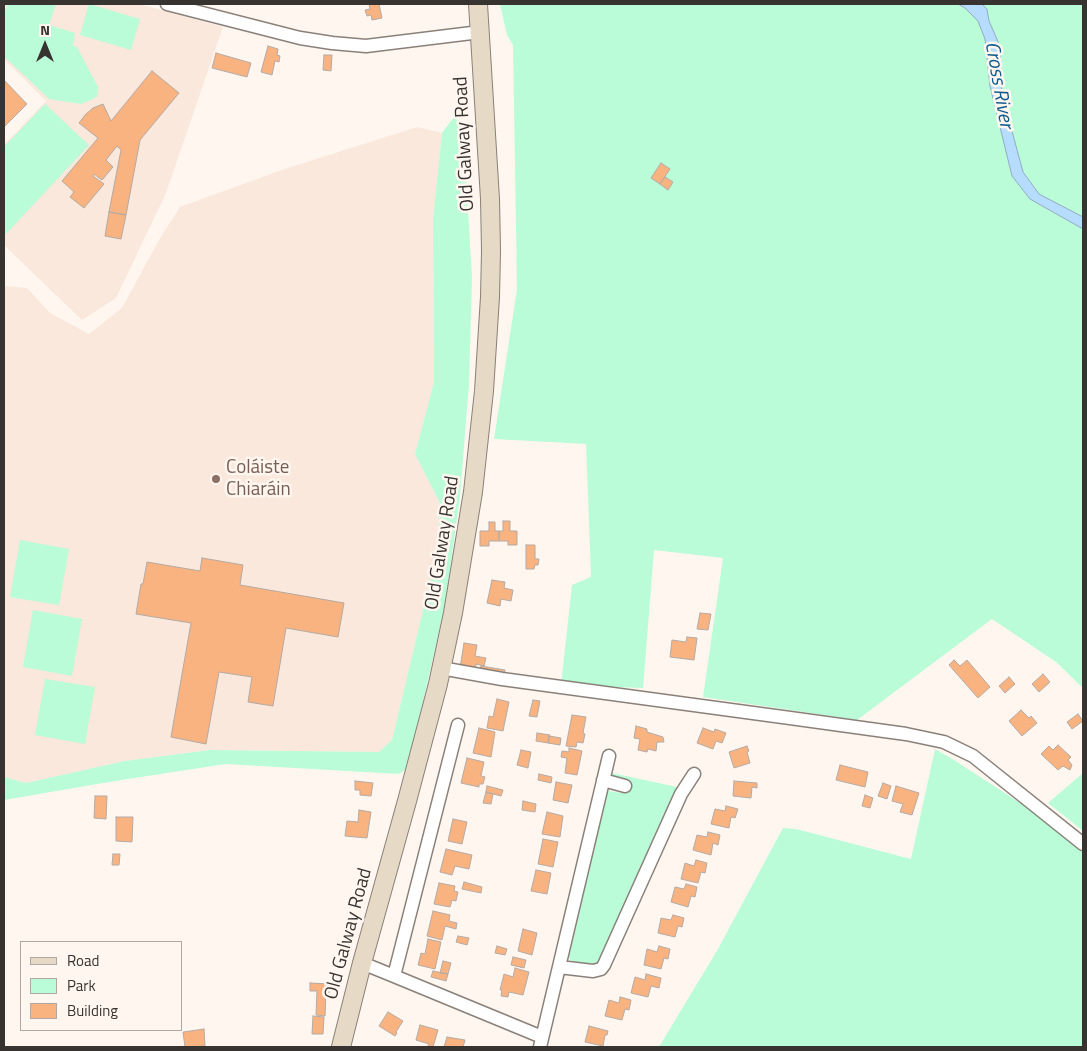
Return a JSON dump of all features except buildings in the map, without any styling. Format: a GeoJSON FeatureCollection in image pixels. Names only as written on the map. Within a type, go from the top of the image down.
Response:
{"type":"FeatureCollection","features":[{"type":"Feature","properties":{"kind":"main road","name":"Old Galway Road"},"geometry":{"type":"LineString","coordinates":[[341,1047],[362,964],[408,801],[441,668],[453,613],[472,497],[484,391],[490,298],[490,199],[478,4]]}},
{"type":"Feature","properties":{"kind":"street"},"geometry":{"type":"LineString","coordinates":[[167,4],[300,38],[332,43],[366,46],[480,32]]}},
{"type":"Feature","properties":{"kind":"street"},"geometry":{"type":"LineString","coordinates":[[441,668],[502,680],[906,734],[944,742],[973,756],[1083,844]]}},
{"type":"Feature","properties":{"kind":"street"},"geometry":{"type":"LineString","coordinates":[[394,976],[458,725]]}},
{"type":"Feature","properties":{"kind":"street"},"geometry":{"type":"LineString","coordinates":[[362,964],[394,976],[541,1042],[609,756]]}},
{"type":"Feature","properties":{"kind":"street"},"geometry":{"type":"LineString","coordinates":[[559,967],[593,971],[601,969],[604,965],[681,794],[694,774]]}},
{"type":"Feature","properties":{"kind":"street"},"geometry":{"type":"LineString","coordinates":[[603,780],[625,786]]}},
{"type":"Feature","properties":{"kind":"shaded area"},"geometry":{"type":"Polygon","coordinates":[[[4,4],[139,4],[223,27],[166,193],[116,298],[82,320],[4,245],[4,145],[46,101],[4,59],[4,4]]]}},
{"type":"Feature","properties":{"kind":"shaded area","name":"Coláiste Chiaráin"},"geometry":{"type":"Polygon","coordinates":[[[417,127],[442,133],[433,218],[434,382],[415,454],[441,505],[435,560],[392,740],[379,752],[210,750],[125,761],[26,783],[4,777],[4,286],[27,288],[50,313],[89,334],[122,308],[159,240],[180,207],[282,170],[417,127]]]}},
{"type":"Feature","properties":{"kind":"green space"},"geometry":{"type":"Polygon","coordinates":[[[8,4],[56,4],[49,25],[75,33],[73,46],[77,47],[98,87],[97,97],[81,104],[49,99],[4,56],[4,14],[8,4]]]}},
{"type":"Feature","properties":{"kind":"green space"},"geometry":{"type":"Polygon","coordinates":[[[89,4],[140,19],[131,50],[80,35],[89,4]]]}},
{"type":"Feature","properties":{"kind":"green space"},"geometry":{"type":"Polygon","coordinates":[[[500,4],[958,4],[978,21],[985,39],[990,86],[1012,176],[1030,199],[1083,229],[1083,688],[1056,662],[992,619],[857,720],[703,697],[723,558],[654,550],[643,688],[561,685],[572,585],[591,577],[586,444],[494,439],[517,289],[513,45],[507,35],[500,4]]]}},
{"type":"Feature","properties":{"kind":"green space"},"geometry":{"type":"Polygon","coordinates":[[[982,4],[1083,4],[1083,217],[1039,194],[1023,172],[1002,94],[1000,46],[989,21],[987,9],[982,4]]]}},
{"type":"Feature","properties":{"kind":"green space"},"geometry":{"type":"Polygon","coordinates":[[[45,104],[89,145],[6,234],[4,232],[4,147],[45,104]]]}},
{"type":"Feature","properties":{"kind":"green space"},"geometry":{"type":"Polygon","coordinates":[[[454,117],[463,125],[472,278],[469,384],[460,496],[445,605],[408,768],[399,774],[226,764],[4,800],[4,777],[26,783],[125,761],[210,750],[379,752],[392,740],[435,560],[441,505],[415,454],[434,382],[433,218],[442,133],[454,117]]]}},
{"type":"Feature","properties":{"kind":"green space"},"geometry":{"type":"Polygon","coordinates":[[[20,540],[69,549],[59,605],[10,597],[20,540]]]}},
{"type":"Feature","properties":{"kind":"green space"},"geometry":{"type":"Polygon","coordinates":[[[33,610],[82,619],[72,676],[23,667],[33,610]]]}},
{"type":"Feature","properties":{"kind":"green space"},"geometry":{"type":"Polygon","coordinates":[[[45,679],[95,687],[85,744],[35,735],[45,679]]]}},
{"type":"Feature","properties":{"kind":"green space"},"geometry":{"type":"Polygon","coordinates":[[[935,749],[1031,810],[1083,852],[1083,1047],[659,1047],[718,949],[783,828],[796,829],[911,859],[935,749]]]}},
{"type":"Feature","properties":{"kind":"green space"},"geometry":{"type":"Polygon","coordinates":[[[612,773],[677,787],[602,956],[596,965],[575,963],[570,960],[566,949],[603,795],[609,791],[622,793],[625,783],[612,778],[612,773]]]}},
{"type":"Feature","properties":{"kind":"green space"},"geometry":{"type":"Polygon","coordinates":[[[1083,773],[1083,831],[1048,803],[1083,773]]]}},
{"type":"Feature","properties":{"kind":"water","name":"Cross River"},"geometry":{"type":"Polygon","coordinates":[[[958,4],[982,4],[987,9],[989,21],[1000,46],[1002,94],[1023,172],[1039,194],[1083,217],[1083,229],[1030,199],[1012,176],[990,86],[985,39],[978,21],[958,4]]]}},
{"type":"Feature","properties":{"kind":"place","name":"Coláiste Chiaráin"},"geometry":{"type":"Point","coordinates":[216,479]}}]}
